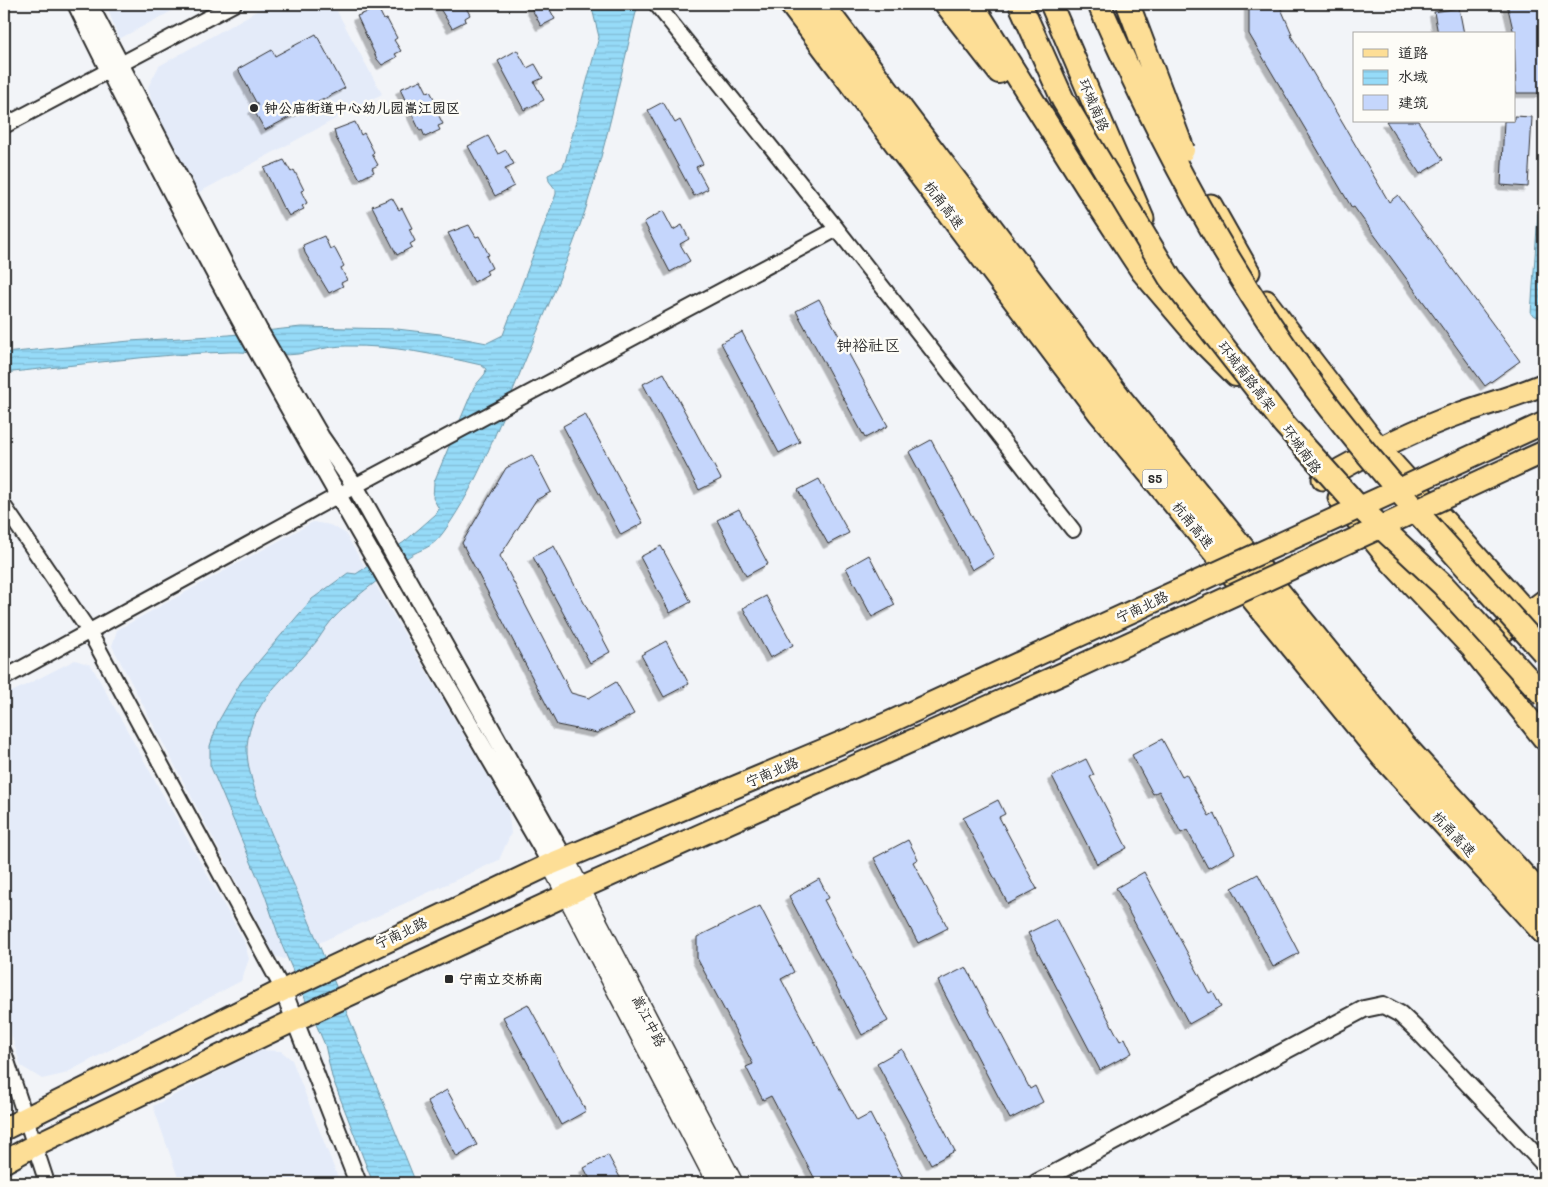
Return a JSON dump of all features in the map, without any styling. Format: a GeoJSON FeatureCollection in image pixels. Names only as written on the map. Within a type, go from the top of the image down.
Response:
{"type":"FeatureCollection","features":[{"type":"Feature","properties":{"kind":"highway","name":"杭甬高速"},"geometry":{"type":"LineString","coordinates":[[792,4],[1100,412],[1384,757],[1544,932]]}},
{"type":"Feature","properties":{"kind":"highway","name":"杭甬高速"},"geometry":{"type":"LineString","coordinates":[[820,4],[1119,398],[1403,745],[1544,899]]}},
{"type":"Feature","properties":{"kind":"highway"},"geometry":{"type":"LineString","coordinates":[[946,4],[1087,188]]}},
{"type":"Feature","properties":{"kind":"highway"},"geometry":{"type":"LineString","coordinates":[[972,4],[1087,188],[1142,270],[1199,338],[1284,424]]}},
{"type":"Feature","properties":{"kind":"highway","name":"环城南路高架"},"geometry":{"type":"LineString","coordinates":[[1020,4],[1063,100],[1170,278],[1284,424],[1354,502],[1442,585],[1544,696]]}},
{"type":"Feature","properties":{"kind":"highway"},"geometry":{"type":"LineString","coordinates":[[1099,4],[1132,79],[1220,247],[1314,387],[1393,484],[1544,652]]}},
{"type":"Feature","properties":{"kind":"highway"},"geometry":{"type":"LineString","coordinates":[[1128,4],[1220,247]]}},
{"type":"Feature","properties":{"kind":"highway"},"geometry":{"type":"LineString","coordinates":[[1475,652],[1544,738]]}},
{"type":"Feature","properties":{"kind":"main road","name":"环城南路"},"geometry":{"type":"LineString","coordinates":[[1051,4],[1151,237],[1323,479],[1390,561],[1544,722]]}},
{"type":"Feature","properties":{"kind":"main road"},"geometry":{"type":"LineString","coordinates":[[1106,4],[1182,156],[1267,302],[1378,447],[1536,607],[1544,631]]}},
{"type":"Feature","properties":{"kind":"main road"},"geometry":{"type":"LineString","coordinates":[[1323,479],[1378,447],[1461,413],[1519,395],[1544,384]]}},
{"type":"Feature","properties":{"kind":"main road","name":"宁南北路"},"geometry":{"type":"LineString","coordinates":[[4,1129],[342,960],[557,861],[888,722],[1544,422]]}},
{"type":"Feature","properties":{"kind":"main road","name":"宁南北路"},"geometry":{"type":"LineString","coordinates":[[297,1019],[573,892],[1073,669],[1544,452]]}},
{"type":"Feature","properties":{"kind":"main road"},"geometry":{"type":"LineString","coordinates":[[1475,652],[1536,607]]}},
{"type":"Feature","properties":{"kind":"main road","name":"嵩江中路"},"geometry":{"type":"LineString","coordinates":[[557,861],[717,1183]]}},
{"type":"Feature","properties":{"kind":"main road","name":"嵩江中路"},"geometry":{"type":"LineString","coordinates":[[573,892],[733,1183]]}},
{"type":"Feature","properties":{"kind":"main road"},"geometry":{"type":"LineString","coordinates":[[4,1162],[35,1145],[297,1019]]}},
{"type":"Feature","properties":{"kind":"street"},"geometry":{"type":"LineString","coordinates":[[76,4],[114,67],[259,330],[321,437],[355,486],[557,861]]}},
{"type":"Feature","properties":{"kind":"street"},"geometry":{"type":"LineString","coordinates":[[89,4],[114,67],[232,304],[396,598],[557,861]]}},
{"type":"Feature","properties":{"kind":"street"},"geometry":{"type":"LineString","coordinates":[[4,126],[234,4]]}},
{"type":"Feature","properties":{"kind":"street"},"geometry":{"type":"LineString","coordinates":[[656,4],[837,229],[1073,530]]}},
{"type":"Feature","properties":{"kind":"street"},"geometry":{"type":"LineString","coordinates":[[4,678],[355,486],[837,229]]}},
{"type":"Feature","properties":{"kind":"street"},"geometry":{"type":"LineString","coordinates":[[4,506],[89,632],[285,989],[358,1183]]}},
{"type":"Feature","properties":{"kind":"street"},"geometry":{"type":"LineString","coordinates":[[1036,1183],[1364,1009],[1383,1005],[1400,1014],[1420,1033],[1544,1164]]}},
{"type":"Feature","properties":{"kind":"street"},"geometry":{"type":"LineString","coordinates":[[4,1052],[47,1183]]}},
{"type":"Feature","properties":{"kind":"shaded area"},"geometry":{"type":"Polygon","coordinates":[[[106,4],[185,4],[119,39],[106,4]]]}},
{"type":"Feature","properties":{"kind":"shaded area","name":"钟公庙街道中心幼儿园嵩江园区"},"geometry":{"type":"Polygon","coordinates":[[[269,4],[333,4],[382,94],[194,195],[156,122],[148,87],[159,66],[269,4]]]}},
{"type":"Feature","properties":{"kind":"shaded area"},"geometry":{"type":"Polygon","coordinates":[[[313,522],[330,525],[345,533],[508,810],[511,833],[499,860],[284,959],[275,956],[112,646],[117,630],[313,522]]]}},
{"type":"Feature","properties":{"kind":"shaded area"},"geometry":{"type":"Polygon","coordinates":[[[75,660],[91,665],[244,941],[249,959],[241,981],[64,1074],[42,1079],[21,1066],[4,1012],[4,696],[75,660]]]}},
{"type":"Feature","properties":{"kind":"shaded area"},"geometry":{"type":"Polygon","coordinates":[[[261,1050],[281,1051],[292,1060],[340,1183],[180,1183],[153,1106],[261,1050]]]}},
{"type":"Feature","properties":{"kind":"water"},"geometry":{"type":"Polygon","coordinates":[[[591,4],[638,4],[607,134],[578,232],[496,434],[478,473],[457,512],[439,537],[429,546],[409,556],[339,613],[328,624],[314,645],[270,692],[255,717],[247,747],[248,762],[258,799],[416,1183],[373,1183],[332,1077],[325,1045],[281,943],[265,895],[210,765],[210,746],[218,722],[241,682],[312,599],[348,573],[356,574],[404,542],[436,514],[439,509],[433,498],[434,482],[474,387],[485,374],[486,369],[481,365],[414,351],[346,346],[290,355],[238,352],[173,355],[4,373],[4,353],[130,341],[229,335],[301,327],[397,329],[440,334],[487,343],[503,335],[556,194],[556,190],[549,181],[548,175],[562,168],[565,162],[599,37],[591,4]]]}},
{"type":"Feature","properties":{"kind":"water"},"geometry":{"type":"Polygon","coordinates":[[[1544,206],[1544,320],[1531,314],[1538,213],[1544,206]]]}},
{"type":"Feature","properties":{"kind":"building"},"geometry":{"type":"Polygon","coordinates":[[[437,4],[464,4],[470,15],[465,18],[466,21],[452,28],[437,4]]]}},
{"type":"Feature","properties":{"kind":"building"},"geometry":{"type":"Polygon","coordinates":[[[529,4],[547,4],[555,19],[541,26],[529,4]]]}},
{"type":"Feature","properties":{"kind":"building"},"geometry":{"type":"Polygon","coordinates":[[[1249,4],[1279,4],[1292,34],[1290,34],[1389,202],[1398,195],[1520,361],[1485,386],[1354,207],[1352,208],[1249,34],[1249,4]]]}},
{"type":"Feature","properties":{"kind":"building"},"geometry":{"type":"Polygon","coordinates":[[[1507,4],[1538,4],[1542,18],[1543,93],[1516,93],[1516,32],[1514,32],[1507,4]]]}},
{"type":"Feature","properties":{"kind":"building"},"geometry":{"type":"Polygon","coordinates":[[[378,8],[384,20],[387,19],[397,38],[394,40],[401,51],[395,54],[397,57],[382,65],[377,59],[357,16],[378,8]]]}},
{"type":"Feature","properties":{"kind":"building"},"geometry":{"type":"Polygon","coordinates":[[[1459,8],[1464,32],[1438,32],[1434,12],[1459,8]]]}},
{"type":"Feature","properties":{"kind":"building"},"geometry":{"type":"Polygon","coordinates":[[[316,34],[345,88],[265,130],[253,109],[258,106],[238,69],[272,50],[275,56],[316,34]]]}},
{"type":"Feature","properties":{"kind":"building"},"geometry":{"type":"Polygon","coordinates":[[[517,50],[527,68],[535,64],[543,78],[534,82],[544,100],[524,110],[498,61],[517,50]]]}},
{"type":"Feature","properties":{"kind":"building"},"geometry":{"type":"Polygon","coordinates":[[[421,80],[427,92],[430,91],[440,110],[437,112],[443,124],[438,126],[440,130],[425,137],[422,130],[420,131],[400,89],[421,80]]]}},
{"type":"Feature","properties":{"kind":"building"},"geometry":{"type":"Polygon","coordinates":[[[663,102],[675,123],[680,120],[703,164],[696,167],[708,189],[694,196],[648,110],[663,102]]]}},
{"type":"Feature","properties":{"kind":"building"},"geometry":{"type":"Polygon","coordinates":[[[1516,116],[1532,117],[1528,187],[1501,185],[1504,122],[1516,122],[1516,116]]]}},
{"type":"Feature","properties":{"kind":"building"},"geometry":{"type":"Polygon","coordinates":[[[355,122],[361,135],[364,133],[374,152],[372,154],[378,165],[372,168],[374,172],[360,179],[336,138],[334,130],[355,122]]]}},
{"type":"Feature","properties":{"kind":"building"},"geometry":{"type":"Polygon","coordinates":[[[1387,122],[1419,122],[1443,160],[1420,174],[1387,122]]]}},
{"type":"Feature","properties":{"kind":"building"},"geometry":{"type":"Polygon","coordinates":[[[488,136],[498,154],[506,150],[514,164],[505,168],[514,186],[495,196],[468,146],[488,136]]]}},
{"type":"Feature","properties":{"kind":"building"},"geometry":{"type":"Polygon","coordinates":[[[284,160],[291,172],[294,170],[304,190],[301,191],[307,203],[302,206],[304,209],[289,216],[284,210],[264,168],[284,160]]]}},
{"type":"Feature","properties":{"kind":"building"},"geometry":{"type":"Polygon","coordinates":[[[392,198],[399,210],[402,208],[412,228],[409,229],[415,241],[410,244],[412,247],[397,255],[372,206],[392,198]]]}},
{"type":"Feature","properties":{"kind":"building"},"geometry":{"type":"Polygon","coordinates":[[[663,211],[673,230],[682,225],[689,239],[680,244],[690,261],[670,272],[644,222],[663,211]]]}},
{"type":"Feature","properties":{"kind":"building"},"geometry":{"type":"Polygon","coordinates":[[[469,225],[476,237],[479,236],[489,255],[486,256],[492,268],[486,271],[488,274],[474,282],[448,233],[469,225]]]}},
{"type":"Feature","properties":{"kind":"building"},"geometry":{"type":"Polygon","coordinates":[[[324,236],[330,249],[334,247],[344,266],[341,268],[347,280],[341,283],[343,286],[329,293],[305,253],[303,245],[324,236]]]}},
{"type":"Feature","properties":{"kind":"building"},"geometry":{"type":"Polygon","coordinates":[[[819,299],[888,426],[865,438],[796,311],[819,299]]]}},
{"type":"Feature","properties":{"kind":"building"},"geometry":{"type":"Polygon","coordinates":[[[742,332],[800,442],[779,453],[721,343],[742,332]]]}},
{"type":"Feature","properties":{"kind":"building"},"geometry":{"type":"Polygon","coordinates":[[[664,373],[721,479],[699,490],[643,384],[664,373]]]}},
{"type":"Feature","properties":{"kind":"building"},"geometry":{"type":"Polygon","coordinates":[[[585,414],[643,523],[621,535],[563,426],[585,414]]]}},
{"type":"Feature","properties":{"kind":"building"},"geometry":{"type":"Polygon","coordinates":[[[931,440],[994,557],[972,570],[909,452],[931,440]]]}},
{"type":"Feature","properties":{"kind":"building"},"geometry":{"type":"Polygon","coordinates":[[[532,455],[551,492],[536,500],[500,556],[571,693],[589,698],[616,682],[634,714],[597,733],[557,725],[462,543],[506,468],[532,455]]]}},
{"type":"Feature","properties":{"kind":"building"},"geometry":{"type":"Polygon","coordinates":[[[819,479],[849,533],[828,544],[798,490],[819,479]]]}},
{"type":"Feature","properties":{"kind":"building"},"geometry":{"type":"Polygon","coordinates":[[[739,509],[768,564],[746,576],[717,520],[739,509]]]}},
{"type":"Feature","properties":{"kind":"building"},"geometry":{"type":"Polygon","coordinates":[[[554,546],[610,652],[590,663],[533,557],[554,546]]]}},
{"type":"Feature","properties":{"kind":"building"},"geometry":{"type":"Polygon","coordinates":[[[661,546],[691,602],[670,613],[640,557],[661,546]]]}},
{"type":"Feature","properties":{"kind":"building"},"geometry":{"type":"Polygon","coordinates":[[[869,555],[895,605],[872,617],[846,568],[869,555]]]}},
{"type":"Feature","properties":{"kind":"building"},"geometry":{"type":"Polygon","coordinates":[[[766,596],[793,645],[770,658],[743,608],[766,596]]]}},
{"type":"Feature","properties":{"kind":"building"},"geometry":{"type":"Polygon","coordinates":[[[666,641],[689,684],[664,697],[641,655],[666,641]]]}},
{"type":"Feature","properties":{"kind":"building"},"geometry":{"type":"Polygon","coordinates":[[[1162,739],[1182,776],[1186,774],[1209,816],[1214,813],[1235,853],[1208,868],[1187,830],[1181,833],[1159,791],[1153,794],[1132,755],[1162,739]]]}},
{"type":"Feature","properties":{"kind":"building"},"geometry":{"type":"Polygon","coordinates":[[[1086,759],[1094,775],[1090,777],[1127,848],[1097,864],[1052,776],[1086,759]]]}},
{"type":"Feature","properties":{"kind":"building"},"geometry":{"type":"Polygon","coordinates":[[[998,800],[1005,814],[999,817],[1037,889],[1008,904],[963,818],[998,800]]]}},
{"type":"Feature","properties":{"kind":"building"},"geometry":{"type":"Polygon","coordinates":[[[908,840],[918,859],[913,862],[948,928],[918,943],[874,858],[908,840]]]}},
{"type":"Feature","properties":{"kind":"building"},"geometry":{"type":"Polygon","coordinates":[[[1144,872],[1209,993],[1213,991],[1221,1006],[1189,1024],[1116,888],[1144,872]]]}},
{"type":"Feature","properties":{"kind":"building"},"geometry":{"type":"Polygon","coordinates":[[[1258,874],[1299,953],[1273,967],[1232,888],[1258,874]]]}},
{"type":"Feature","properties":{"kind":"building"},"geometry":{"type":"Polygon","coordinates":[[[819,879],[829,898],[824,900],[888,1021],[862,1035],[789,896],[819,879]]]}},
{"type":"Feature","properties":{"kind":"building"},"geometry":{"type":"Polygon","coordinates":[[[760,906],[794,972],[781,979],[857,1121],[870,1114],[906,1183],[817,1183],[771,1096],[763,1100],[746,1067],[753,1064],[697,958],[697,937],[760,906]]]}},
{"type":"Feature","properties":{"kind":"building"},"geometry":{"type":"Polygon","coordinates":[[[1056,919],[1120,1041],[1125,1038],[1132,1053],[1100,1070],[1028,933],[1056,919]]]}},
{"type":"Feature","properties":{"kind":"building"},"geometry":{"type":"Polygon","coordinates":[[[966,967],[1030,1089],[1035,1086],[1043,1102],[1010,1119],[938,981],[966,967]]]}},
{"type":"Feature","properties":{"kind":"building"},"geometry":{"type":"Polygon","coordinates":[[[528,1004],[586,1111],[561,1125],[503,1017],[528,1004]]]}},
{"type":"Feature","properties":{"kind":"building"},"geometry":{"type":"Polygon","coordinates":[[[902,1049],[955,1151],[931,1164],[877,1063],[902,1049]]]}},
{"type":"Feature","properties":{"kind":"building"},"geometry":{"type":"Polygon","coordinates":[[[447,1090],[477,1145],[457,1157],[427,1101],[447,1090]]]}},
{"type":"Feature","properties":{"kind":"building"},"geometry":{"type":"Polygon","coordinates":[[[608,1155],[623,1183],[592,1183],[584,1168],[608,1155]]]}},
{"type":"Feature","properties":{"kind":"place","name":"钟公庙街道中心幼儿园嵩江园区"},"geometry":{"type":"Point","coordinates":[254,108]}},
{"type":"Feature","properties":{"kind":"place","name":"宁南立交桥南"},"geometry":{"type":"Point","coordinates":[449,979]}},
{"type":"Feature","properties":{"kind":"district","name":"钟裕社区"},"geometry":{"type":"Point","coordinates":[868,345]}}]}
